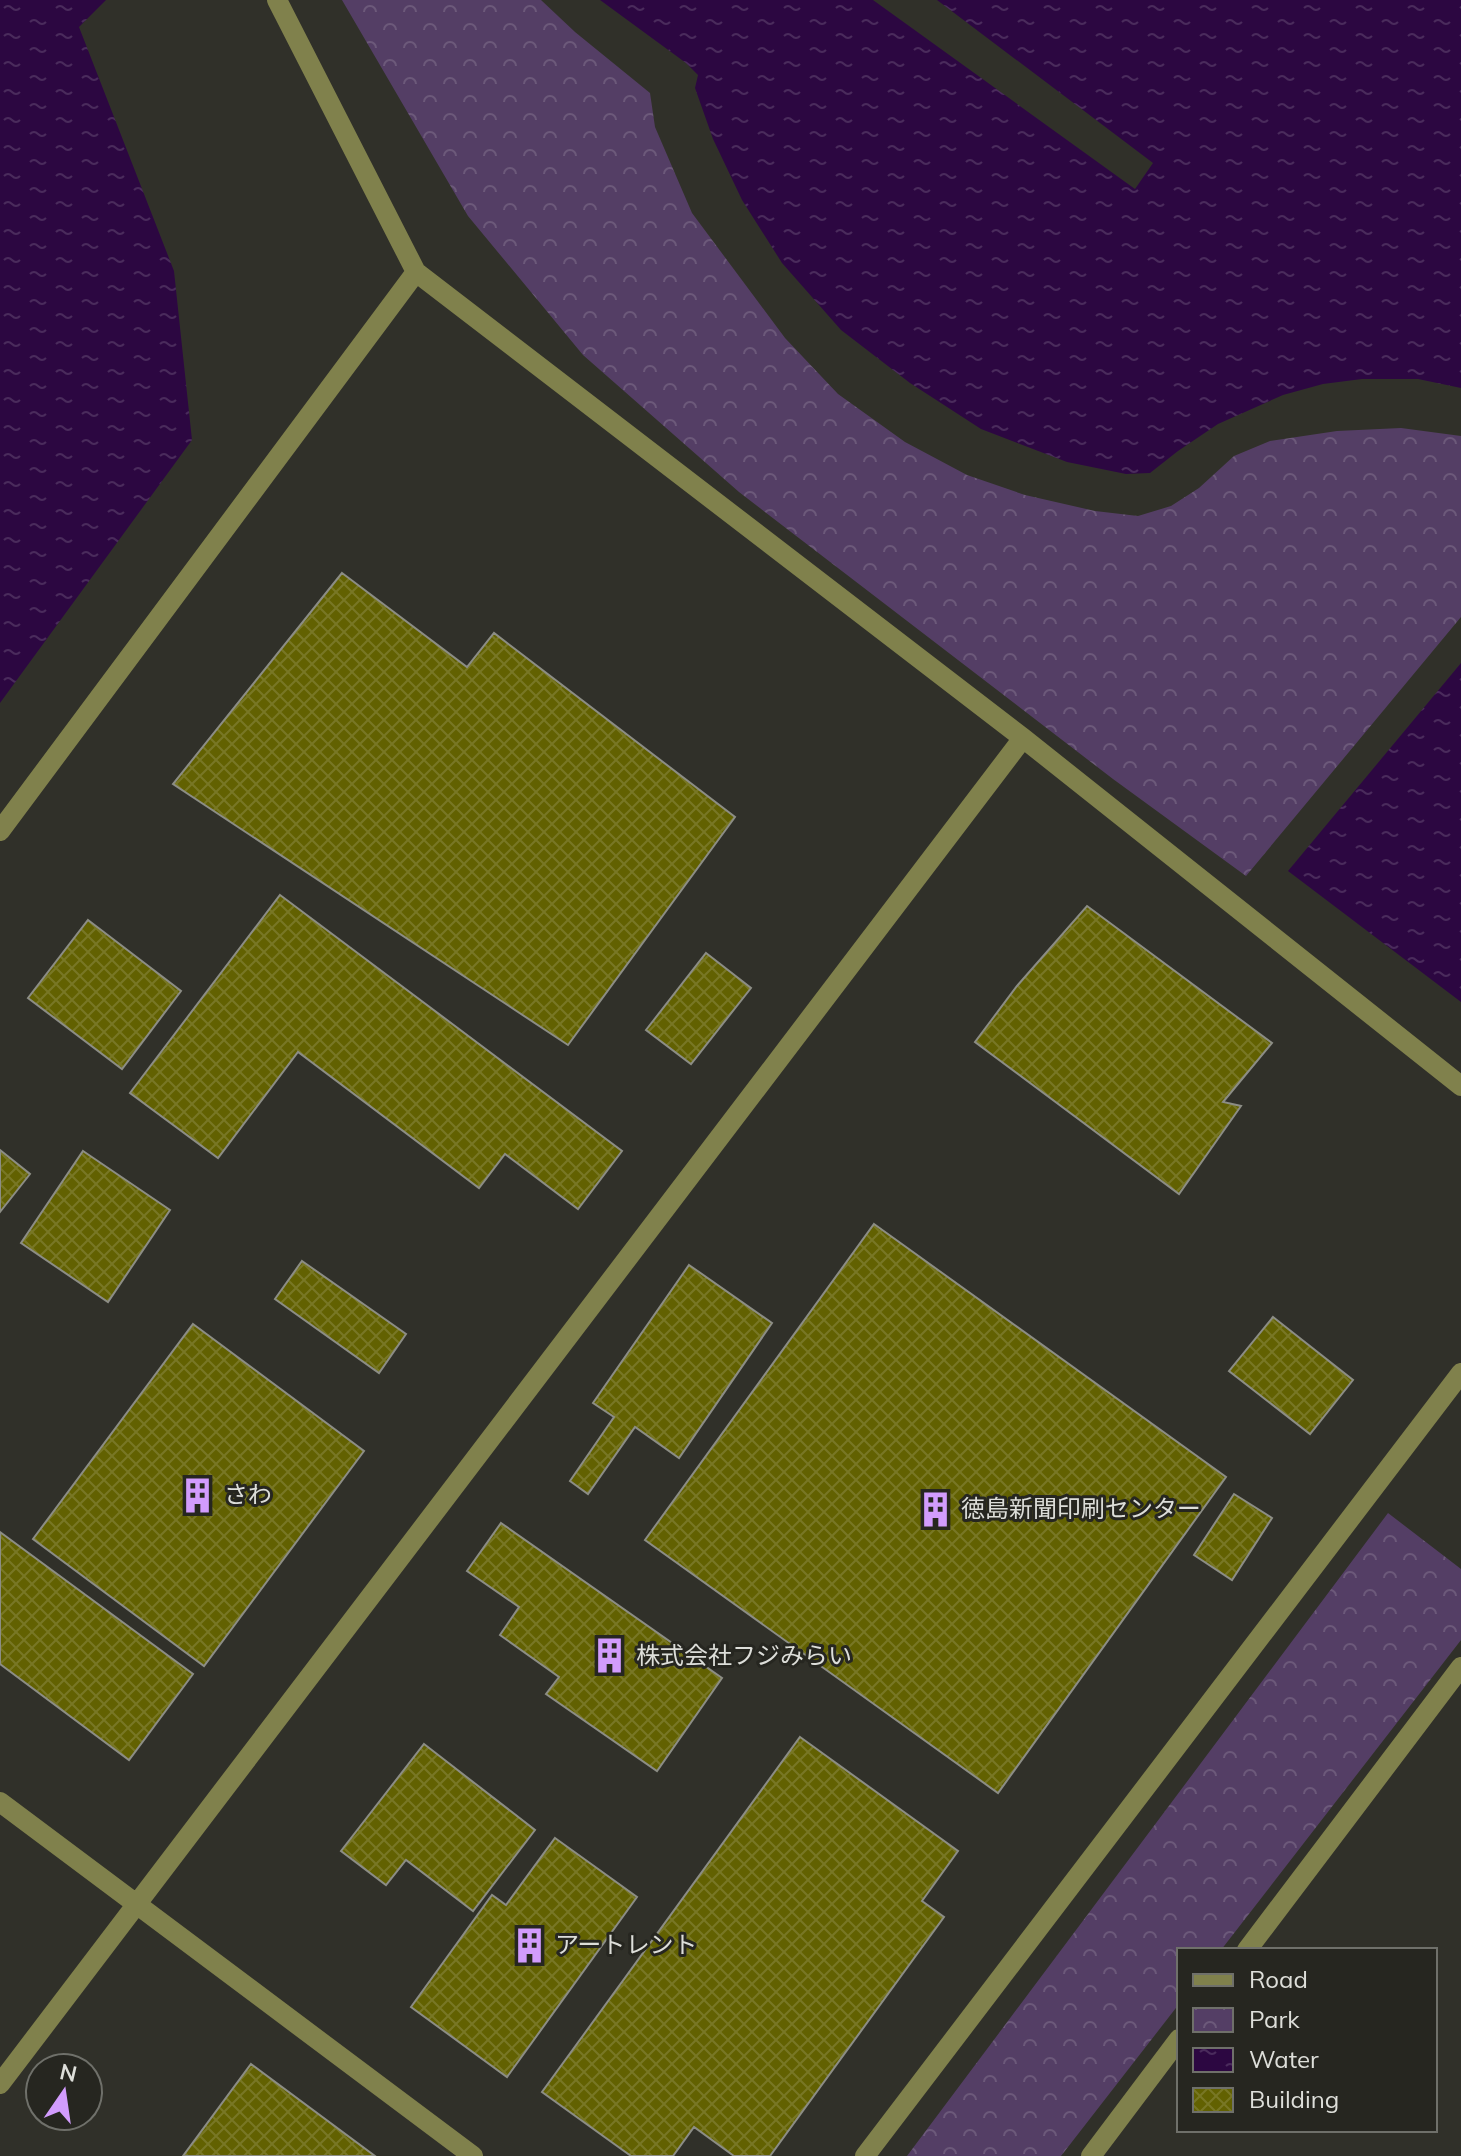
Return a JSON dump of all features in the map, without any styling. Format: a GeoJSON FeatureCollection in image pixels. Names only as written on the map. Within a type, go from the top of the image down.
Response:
{"type":"FeatureCollection","features":[{"type":"Feature","properties":{"kind":"street"},"geometry":{"type":"LineString","coordinates":[[277,0],[416,272],[1023,738],[1461,1086]]}},
{"type":"Feature","properties":{"kind":"street"},"geometry":{"type":"LineString","coordinates":[[0,831],[416,272]]}},
{"type":"Feature","properties":{"kind":"street"},"geometry":{"type":"LineString","coordinates":[[0,2084],[1023,738]]}},
{"type":"Feature","properties":{"kind":"street"},"geometry":{"type":"LineString","coordinates":[[865,2156],[1461,1373]]}},
{"type":"Feature","properties":{"kind":"street"},"geometry":{"type":"LineString","coordinates":[[1249,1948],[1461,1667]]}},
{"type":"Feature","properties":{"kind":"street"},"geometry":{"type":"LineString","coordinates":[[0,1802],[473,2156]]}},
{"type":"Feature","properties":{"kind":"street"},"geometry":{"type":"LineString","coordinates":[[1091,2156],[1177,2042]]}},
{"type":"Feature","properties":{"kind":"green space"},"geometry":{"type":"Polygon","coordinates":[[[342,0],[541,0],[650,93],[655,127],[692,213],[785,338],[838,394],[905,442],[967,475],[1025,495],[1095,511],[1138,516],[1171,506],[1199,488],[1234,456],[1270,441],[1337,431],[1401,428],[1461,436],[1461,617],[1246,876],[1113,779],[739,492],[583,355],[468,216],[342,0]]]}},
{"type":"Feature","properties":{"kind":"green space"},"geometry":{"type":"Polygon","coordinates":[[[1388,1513],[1461,1569],[1461,1640],[1223,1948],[1177,1948],[1177,2007],[1061,2156],[907,2156],[1388,1513]]]}},
{"type":"Feature","properties":{"kind":"water"},"geometry":{"type":"Polygon","coordinates":[[[0,0],[106,0],[79,27],[174,271],[192,440],[0,703],[0,0]]]}},
{"type":"Feature","properties":{"kind":"water"},"geometry":{"type":"Polygon","coordinates":[[[600,0],[873,0],[1135,189],[1153,163],[937,0],[1461,0],[1461,388],[1418,379],[1362,379],[1323,384],[1283,395],[1218,424],[1150,473],[1126,474],[1067,462],[981,429],[910,383],[841,330],[782,263],[742,200],[713,139],[695,88],[698,75],[600,0]]]}},
{"type":"Feature","properties":{"kind":"water"},"geometry":{"type":"Polygon","coordinates":[[[1461,663],[1461,1002],[1288,871],[1461,663]]]}},
{"type":"Feature","properties":{"kind":"building"},"geometry":{"type":"Polygon","coordinates":[[[342,573],[467,667],[494,633],[735,817],[568,1045],[173,784],[342,573]]]}},
{"type":"Feature","properties":{"kind":"building"},"geometry":{"type":"Polygon","coordinates":[[[280,895],[622,1151],[578,1209],[505,1154],[479,1188],[298,1052],[218,1158],[130,1093],[280,895]]]}},
{"type":"Feature","properties":{"kind":"building"},"geometry":{"type":"Polygon","coordinates":[[[1087,906],[1272,1043],[1223,1102],[1241,1106],[1179,1194],[975,1042],[1017,986],[1087,906]]]}},
{"type":"Feature","properties":{"kind":"building"},"geometry":{"type":"Polygon","coordinates":[[[88,920],[181,991],[122,1069],[28,998],[88,920]]]}},
{"type":"Feature","properties":{"kind":"building"},"geometry":{"type":"Polygon","coordinates":[[[706,953],[751,988],[691,1064],[646,1030],[706,953]]]}},
{"type":"Feature","properties":{"kind":"building"},"geometry":{"type":"Polygon","coordinates":[[[0,1150],[30,1174],[0,1212],[0,1150]]]}},
{"type":"Feature","properties":{"kind":"building"},"geometry":{"type":"Polygon","coordinates":[[[83,1151],[170,1210],[108,1302],[21,1243],[83,1151]]]}},
{"type":"Feature","properties":{"kind":"building","name":"徳島新聞印刷センター"},"geometry":{"type":"Polygon","coordinates":[[[874,1224],[1226,1477],[998,1793],[645,1540],[874,1224]]]}},
{"type":"Feature","properties":{"kind":"building"},"geometry":{"type":"Polygon","coordinates":[[[302,1261],[406,1334],[379,1373],[275,1299],[302,1261]]]}},
{"type":"Feature","properties":{"kind":"building"},"geometry":{"type":"Polygon","coordinates":[[[689,1265],[772,1323],[679,1458],[635,1427],[588,1494],[570,1481],[614,1417],[593,1403],[689,1265]]]}},
{"type":"Feature","properties":{"kind":"building"},"geometry":{"type":"Polygon","coordinates":[[[1273,1317],[1353,1380],[1310,1434],[1229,1371],[1273,1317]]]}},
{"type":"Feature","properties":{"kind":"building","name":"さわ"},"geometry":{"type":"Polygon","coordinates":[[[193,1324],[364,1451],[204,1666],[33,1539],[193,1324]]]}},
{"type":"Feature","properties":{"kind":"building"},"geometry":{"type":"Polygon","coordinates":[[[1234,1494],[1272,1518],[1232,1580],[1194,1555],[1234,1494]]]}},
{"type":"Feature","properties":{"kind":"building","name":"株式会社フジみらい"},"geometry":{"type":"Polygon","coordinates":[[[501,1523],[722,1678],[657,1771],[546,1694],[559,1677],[500,1635],[519,1607],[467,1571],[501,1523]]]}},
{"type":"Feature","properties":{"kind":"building"},"geometry":{"type":"Polygon","coordinates":[[[0,1532],[193,1674],[129,1760],[0,1664],[0,1532]]]}},
{"type":"Feature","properties":{"kind":"building"},"geometry":{"type":"Polygon","coordinates":[[[800,1737],[958,1851],[922,1901],[944,1917],[770,2156],[734,2156],[694,2127],[673,2156],[631,2156],[542,2092],[800,1737]]]}},
{"type":"Feature","properties":{"kind":"building"},"geometry":{"type":"Polygon","coordinates":[[[424,1744],[535,1830],[473,1911],[406,1860],[386,1885],[341,1851],[424,1744]]]}},
{"type":"Feature","properties":{"kind":"building","name":"アートレント"},"geometry":{"type":"Polygon","coordinates":[[[555,1838],[637,1897],[507,2077],[411,2007],[492,1895],[506,1905],[555,1838]]]}},
{"type":"Feature","properties":{"kind":"building"},"geometry":{"type":"Polygon","coordinates":[[[251,2064],[375,2156],[183,2156],[251,2064]]]}},
{"type":"Feature","properties":{"kind":"place","name":"さわ"},"geometry":{"type":"Point","coordinates":[198,1495]}},
{"type":"Feature","properties":{"kind":"place","name":"徳島新聞印刷センター"},"geometry":{"type":"Point","coordinates":[935,1509]}},
{"type":"Feature","properties":{"kind":"place","name":"株式会社フジみらい"},"geometry":{"type":"Point","coordinates":[610,1656]}},
{"type":"Feature","properties":{"kind":"place","name":"アートレント"},"geometry":{"type":"Point","coordinates":[529,1945]}}]}
